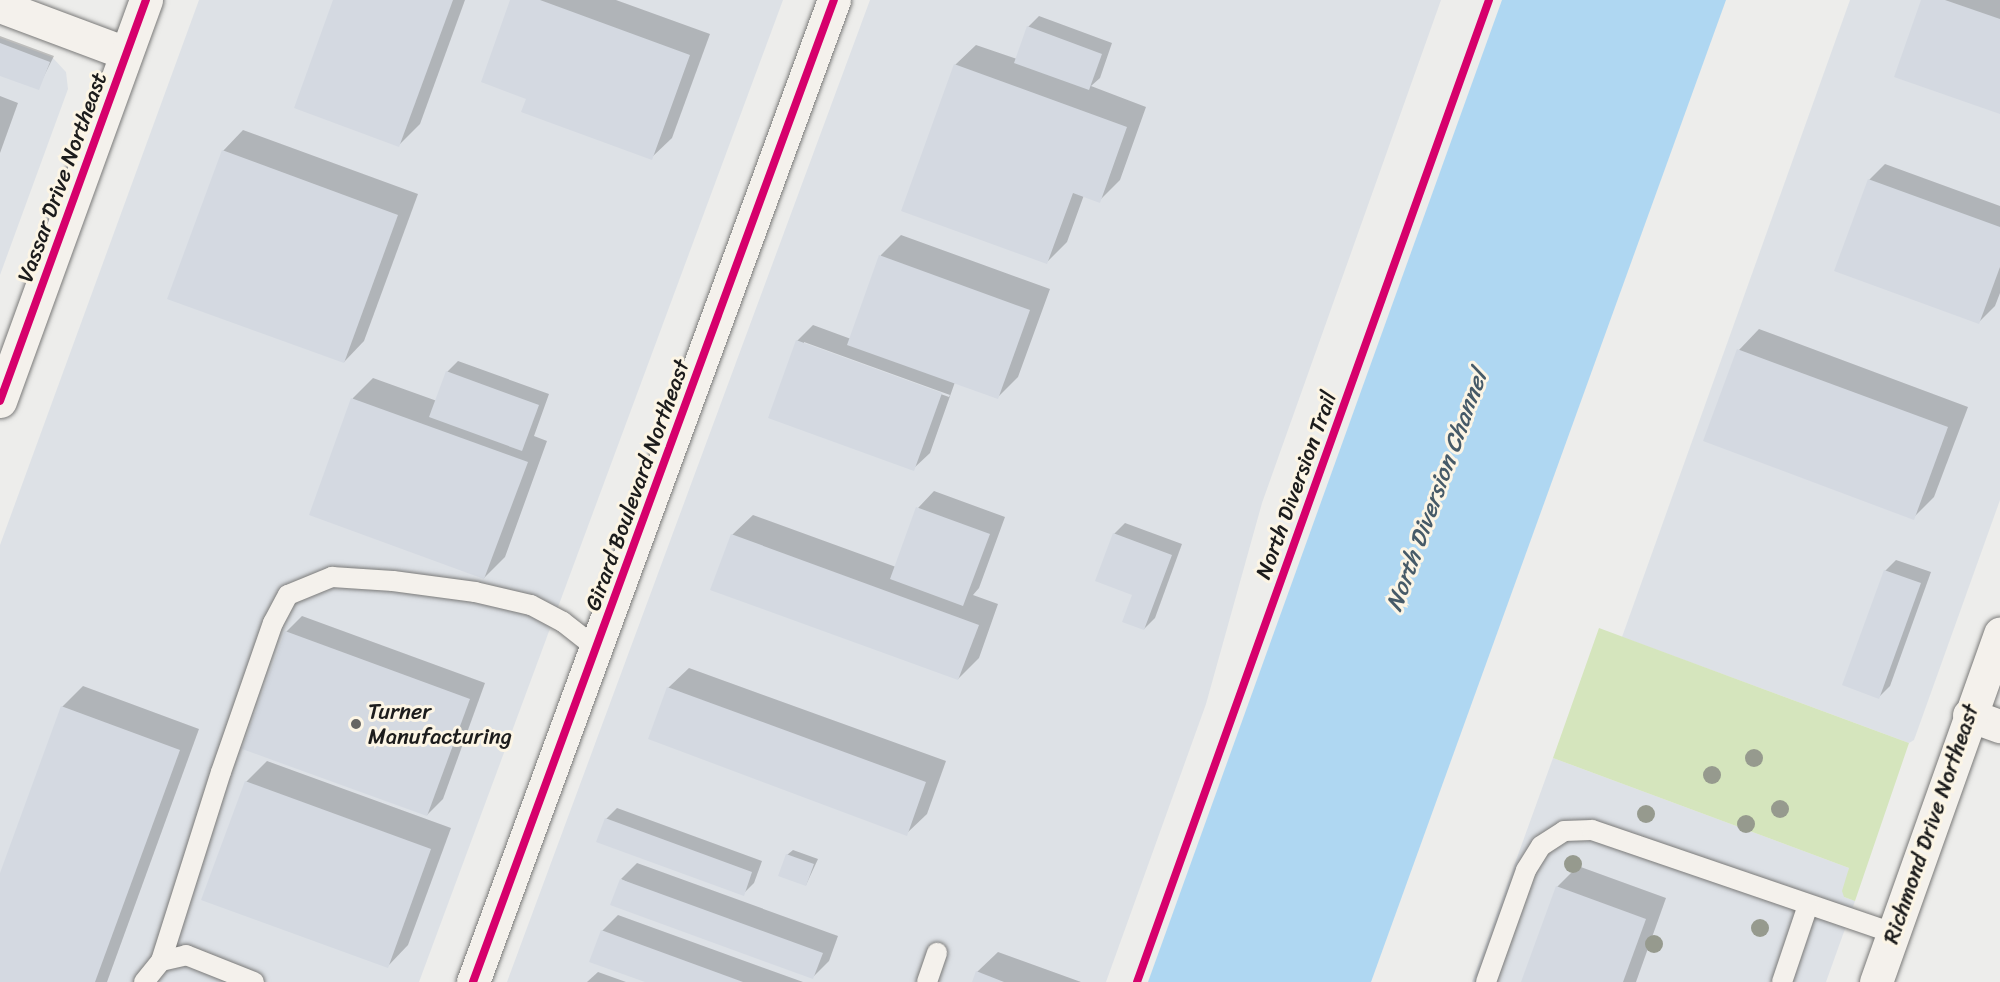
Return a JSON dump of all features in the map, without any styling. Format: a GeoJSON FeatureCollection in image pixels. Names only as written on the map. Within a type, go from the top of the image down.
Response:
{"type":"FeatureCollection","features":[{"type":"Feature","properties":{"kind":"street","name":"Vassar Drive Northeast"},"geometry":{"type":"LineString","coordinates":[[0,401],[146,0]]}},
{"type":"Feature","properties":{"kind":"street","name":"Girard Boulevard Northeast"},"geometry":{"type":"LineString","coordinates":[[473,982],[834,0]]}},
{"type":"Feature","properties":{"kind":"street"},"geometry":{"type":"LineString","coordinates":[[0,6],[126,53]]}},
{"type":"Feature","properties":{"kind":"street","name":"Richmond Drive Northeast"},"geometry":{"type":"LineString","coordinates":[[1875,982],[2000,633]]}},
{"type":"Feature","properties":{"kind":"street"},"geometry":{"type":"LineString","coordinates":[[1969,715],[2000,726]]}},
{"type":"Feature","properties":{"kind":"lane"},"geometry":{"type":"LineString","coordinates":[[144,982],[161,961],[224,761],[273,622],[288,595],[332,578],[393,581],[475,592],[531,605],[563,622],[596,648]]}},
{"type":"Feature","properties":{"kind":"lane"},"geometry":{"type":"LineString","coordinates":[[1486,982],[1526,870],[1541,846],[1564,831],[1592,830],[1893,933]]}},
{"type":"Feature","properties":{"kind":"lane"},"geometry":{"type":"LineString","coordinates":[[1782,982],[1808,905]]}},
{"type":"Feature","properties":{"kind":"lane"},"geometry":{"type":"LineString","coordinates":[[927,982],[937,953]]}},
{"type":"Feature","properties":{"kind":"lane"},"geometry":{"type":"LineString","coordinates":[[161,961],[186,955],[254,982]]}},
{"type":"Feature","properties":{"kind":"shaded area"},"geometry":{"type":"Polygon","coordinates":[[[199,0],[783,0],[419,982],[0,982],[0,545],[199,0]]]}},
{"type":"Feature","properties":{"kind":"shaded area"},"geometry":{"type":"Polygon","coordinates":[[[870,0],[1441,0],[1262,503],[1206,704],[1106,982],[507,982],[870,0]]]}},
{"type":"Feature","properties":{"kind":"shaded area"},"geometry":{"type":"Polygon","coordinates":[[[1850,0],[2000,0],[2000,500],[1914,740],[1909,743],[1622,637],[1850,0]]]}},
{"type":"Feature","properties":{"kind":"shaded area"},"geometry":{"type":"Polygon","coordinates":[[[0,38],[52,57],[66,72],[68,89],[0,275],[0,38]]]}},
{"type":"Feature","properties":{"kind":"shaded area"},"geometry":{"type":"Polygon","coordinates":[[[1553,758],[1849,868],[1844,897],[1855,901],[1826,982],[1472,982],[1553,758]]]}},
{"type":"Feature","properties":{"kind":"green space"},"geometry":{"type":"Polygon","coordinates":[[[1599,628],[1909,743],[1855,901],[1844,897],[1842,891],[1849,868],[1553,758],[1599,628]]]}},
{"type":"Feature","properties":{"kind":"water","name":"North Diversion Channel"},"geometry":{"type":"Polygon","coordinates":[[[1502,0],[1726,0],[1371,982],[1148,982],[1502,0]]]}},
{"type":"Feature","properties":{"kind":"building"},"geometry":{"type":"Polygon","coordinates":[[[333,0],[453,0],[399,147],[294,108],[333,0]]]}},
{"type":"Feature","properties":{"kind":"building"},"geometry":{"type":"Polygon","coordinates":[[[510,0],[540,0],[690,55],[652,160],[521,112],[526,99],[481,82],[510,0]]]}},
{"type":"Feature","properties":{"kind":"building"},"geometry":{"type":"Polygon","coordinates":[[[1921,0],[1945,0],[2000,19],[2000,114],[1894,77],[1921,0]]]}},
{"type":"Feature","properties":{"kind":"building"},"geometry":{"type":"Polygon","coordinates":[[[1027,26],[1102,54],[1089,90],[1014,63],[1027,26]]]}},
{"type":"Feature","properties":{"kind":"building"},"geometry":{"type":"Polygon","coordinates":[[[0,43],[50,62],[39,90],[0,76],[0,43]]]}},
{"type":"Feature","properties":{"kind":"building"},"geometry":{"type":"Polygon","coordinates":[[[954,64],[1127,127],[1100,203],[1073,193],[1047,264],[901,211],[954,64]]]}},
{"type":"Feature","properties":{"kind":"building"},"geometry":{"type":"Polygon","coordinates":[[[222,150],[398,215],[344,363],[167,299],[222,150]]]}},
{"type":"Feature","properties":{"kind":"building"},"geometry":{"type":"Polygon","coordinates":[[[1868,179],[2000,227],[2000,267],[1979,324],[1834,271],[1868,179]]]}},
{"type":"Feature","properties":{"kind":"building"},"geometry":{"type":"Polygon","coordinates":[[[879,255],[1030,310],[998,399],[847,345],[879,255]]]}},
{"type":"Feature","properties":{"kind":"building"},"geometry":{"type":"Polygon","coordinates":[[[796,340],[942,393],[914,471],[768,418],[796,340]]]}},
{"type":"Feature","properties":{"kind":"building"},"geometry":{"type":"Polygon","coordinates":[[[1737,349],[1948,427],[1914,520],[1703,441],[1737,349]]]}},
{"type":"Feature","properties":{"kind":"building"},"geometry":{"type":"Polygon","coordinates":[[[446,371],[539,405],[522,451],[429,417],[446,371]]]}},
{"type":"Feature","properties":{"kind":"building"},"geometry":{"type":"Polygon","coordinates":[[[351,398],[528,462],[484,579],[309,515],[351,398]]]}},
{"type":"Feature","properties":{"kind":"building"},"geometry":{"type":"Polygon","coordinates":[[[916,507],[990,534],[963,606],[890,579],[916,507]]]}},
{"type":"Feature","properties":{"kind":"building"},"geometry":{"type":"Polygon","coordinates":[[[1113,533],[1172,555],[1144,630],[1122,622],[1132,595],[1095,581],[1113,533]]]}},
{"type":"Feature","properties":{"kind":"building"},"geometry":{"type":"Polygon","coordinates":[[[731,534],[979,625],[958,680],[710,590],[731,534]]]}},
{"type":"Feature","properties":{"kind":"building"},"geometry":{"type":"Polygon","coordinates":[[[1884,570],[1921,583],[1879,699],[1842,685],[1884,570]]]}},
{"type":"Feature","properties":{"kind":"building","name":"Turner Manufacturing"},"geometry":{"type":"Polygon","coordinates":[[[285,631],[470,699],[427,816],[242,749],[285,631]]]}},
{"type":"Feature","properties":{"kind":"building"},"geometry":{"type":"Polygon","coordinates":[[[667,687],[926,782],[907,836],[648,739],[667,687]]]}},
{"type":"Feature","properties":{"kind":"building"},"geometry":{"type":"Polygon","coordinates":[[[61,706],[180,750],[95,982],[0,982],[0,873],[61,706]]]}},
{"type":"Feature","properties":{"kind":"building"},"geometry":{"type":"Polygon","coordinates":[[[245,781],[431,849],[388,968],[201,900],[245,781]]]}},
{"type":"Feature","properties":{"kind":"building"},"geometry":{"type":"Polygon","coordinates":[[[605,818],[752,872],[744,896],[596,842],[605,818]]]}},
{"type":"Feature","properties":{"kind":"building"},"geometry":{"type":"Polygon","coordinates":[[[786,854],[814,864],[806,886],[778,876],[786,854]]]}},
{"type":"Feature","properties":{"kind":"building"},"geometry":{"type":"Polygon","coordinates":[[[620,879],[823,953],[813,979],[610,905],[620,879]]]}},
{"type":"Feature","properties":{"kind":"building"},"geometry":{"type":"Polygon","coordinates":[[[1556,886],[1646,919],[1623,982],[1521,982],[1556,886]]]}},
{"type":"Feature","properties":{"kind":"building"},"geometry":{"type":"Polygon","coordinates":[[[601,930],[743,982],[645,982],[589,962],[601,930]]]}},
{"type":"Feature","properties":{"kind":"building"},"geometry":{"type":"Polygon","coordinates":[[[976,971],[1004,982],[972,982],[976,971]]]}},
{"type":"Feature","properties":{"kind":"cycle path"},"geometry":{"type":"LineString","coordinates":[[0,401],[146,0]]}},
{"type":"Feature","properties":{"kind":"cycle path"},"geometry":{"type":"LineString","coordinates":[[473,982],[834,0]]}},
{"type":"Feature","properties":{"kind":"cycle path","name":"North Diversion Trail"},"geometry":{"type":"LineString","coordinates":[[1137,982],[1489,0]]}},
{"type":"Feature","properties":{"kind":"place","name":"Turner Manufacturing"},"geometry":{"type":"Point","coordinates":[356,724]}}]}
